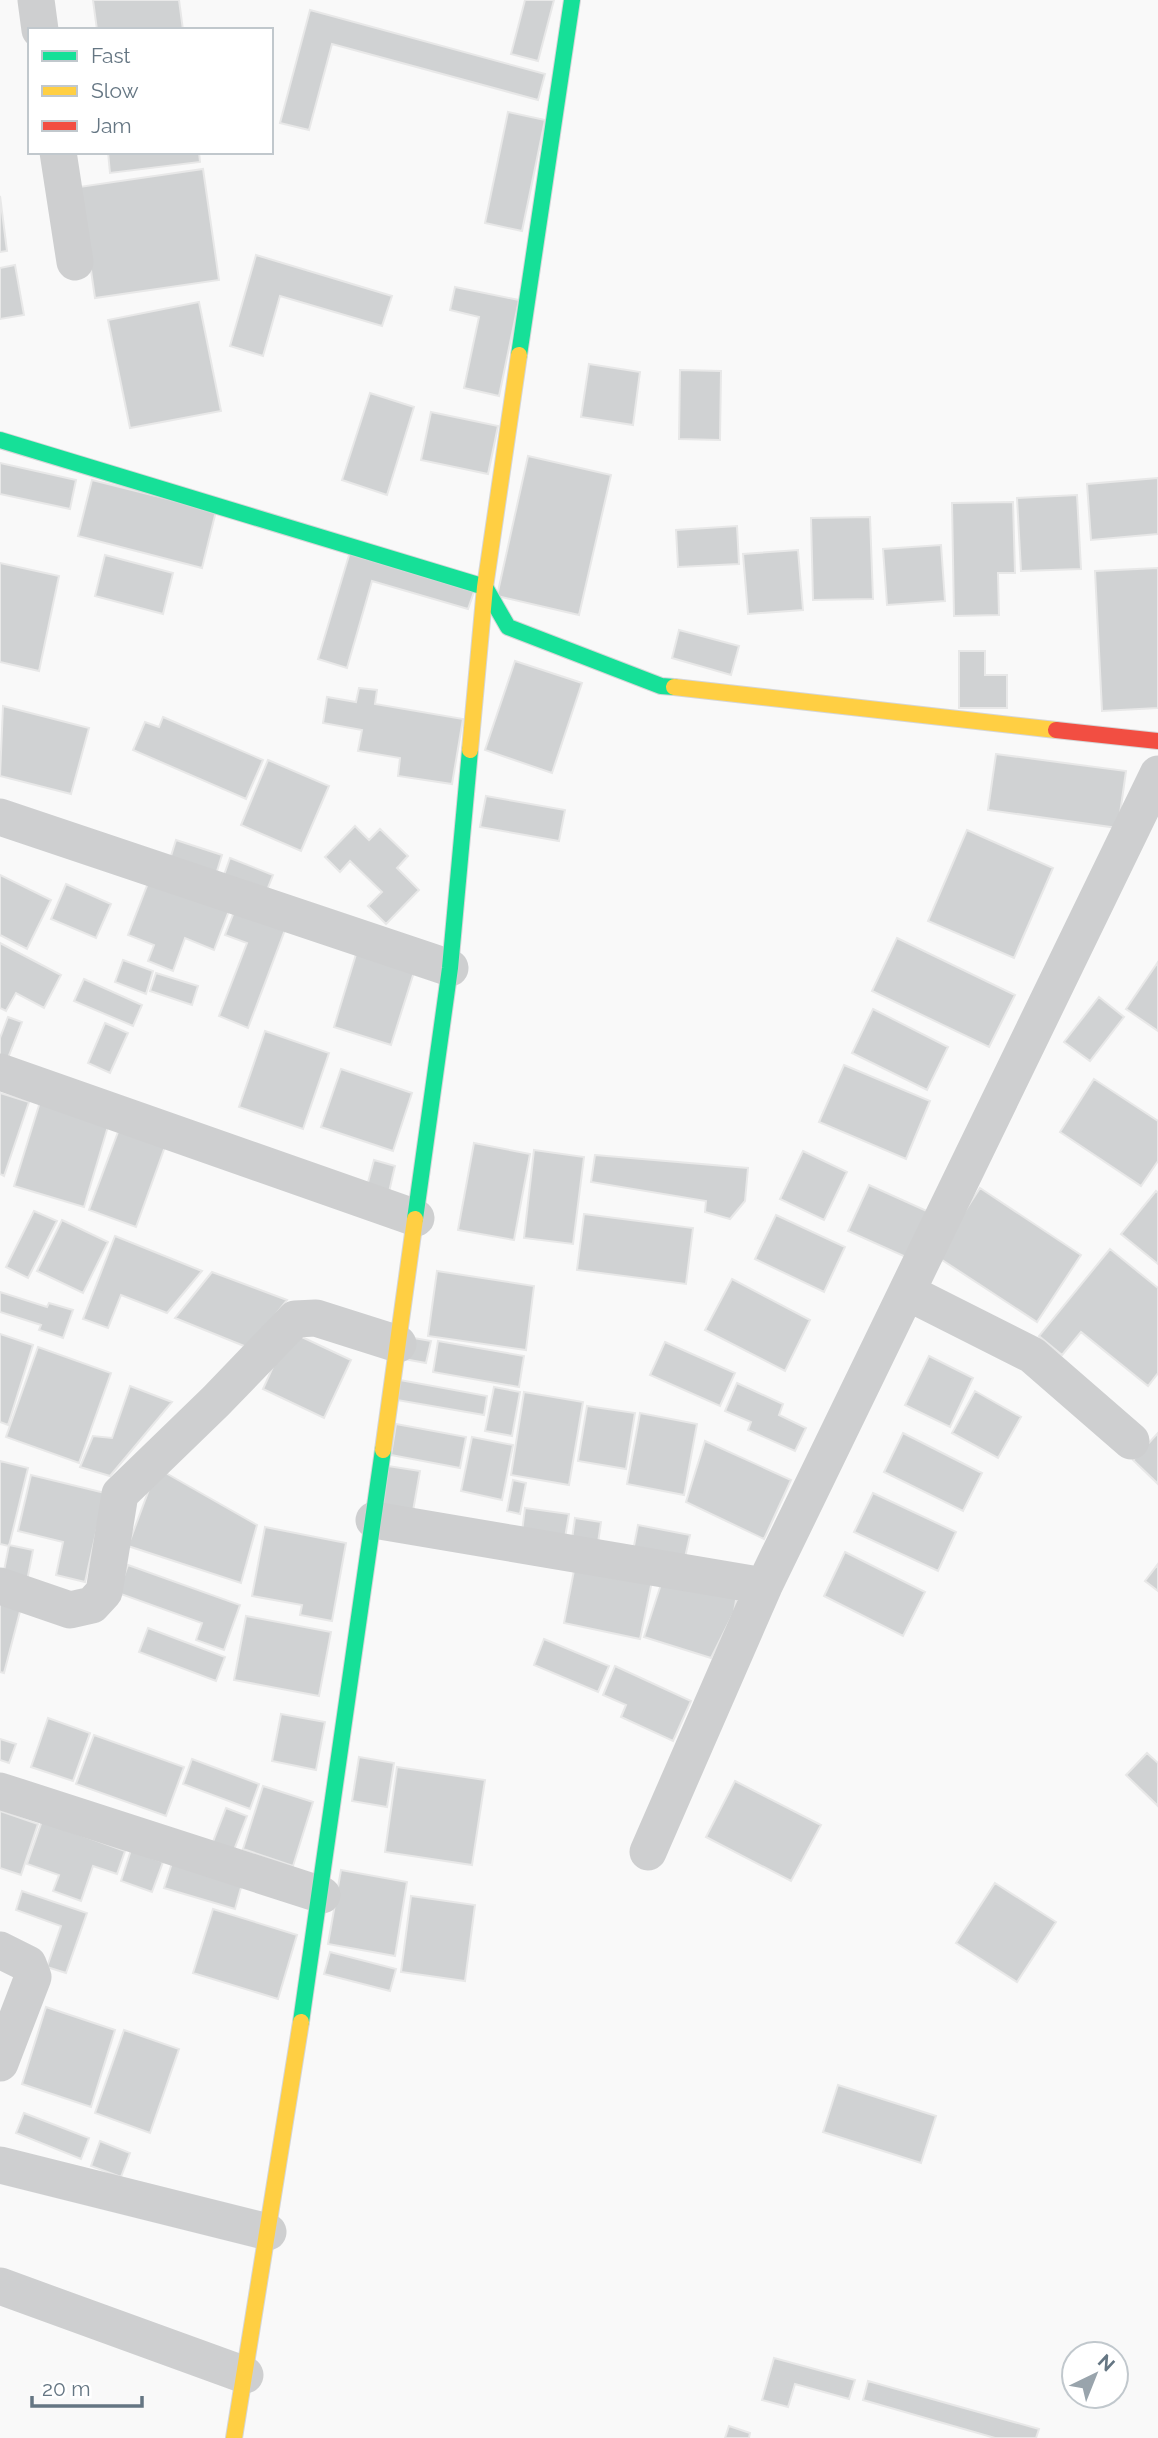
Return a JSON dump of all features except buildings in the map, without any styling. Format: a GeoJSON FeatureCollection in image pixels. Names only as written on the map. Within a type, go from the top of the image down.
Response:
{"type":"FeatureCollection","features":[{"type":"Feature","properties":{"kind":"street"},"geometry":{"type":"LineString","coordinates":[[36,0],[40,28]]}},
{"type":"Feature","properties":{"kind":"street"},"geometry":{"type":"LineString","coordinates":[[234,2438],[322,1895],[374,1520],[450,968],[485,587],[572,0]]}},
{"type":"Feature","properties":{"kind":"street"},"geometry":{"type":"LineString","coordinates":[[58,154],[75,262]]}},
{"type":"Feature","properties":{"kind":"street"},"geometry":{"type":"LineString","coordinates":[[0,440],[485,587],[508,626],[661,686],[1158,741]]}},
{"type":"Feature","properties":{"kind":"street"},"geometry":{"type":"LineString","coordinates":[[648,1852],[764,1586],[1158,774]]}},
{"type":"Feature","properties":{"kind":"street"},"geometry":{"type":"LineString","coordinates":[[0,817],[450,968]]}},
{"type":"Feature","properties":{"kind":"street"},"geometry":{"type":"LineString","coordinates":[[0,1072],[415,1219]]}},
{"type":"Feature","properties":{"kind":"street"},"geometry":{"type":"LineString","coordinates":[[907,1292],[1032,1355],[1131,1441]]}},
{"type":"Feature","properties":{"kind":"street"},"geometry":{"type":"LineString","coordinates":[[0,1586],[70,1610],[92,1605],[104,1592],[120,1494],[295,1319],[316,1318],[398,1344]]}},
{"type":"Feature","properties":{"kind":"street"},"geometry":{"type":"LineString","coordinates":[[374,1520],[764,1586]]}},
{"type":"Feature","properties":{"kind":"street"},"geometry":{"type":"LineString","coordinates":[[0,1791],[322,1895]]}},
{"type":"Feature","properties":{"kind":"street"},"geometry":{"type":"LineString","coordinates":[[0,1950],[28,1964],[33,1977],[0,2063]]}},
{"type":"Feature","properties":{"kind":"street"},"geometry":{"type":"LineString","coordinates":[[0,2165],[268,2232]]}},
{"type":"Feature","properties":{"kind":"street"},"geometry":{"type":"LineString","coordinates":[[0,2286],[245,2375]]}},
{"type":"Feature","properties":{"kind":"traffic: fast"},"geometry":{"type":"LineString","coordinates":[[519,355],[572,0]]}},
{"type":"Feature","properties":{"kind":"traffic: fast"},"geometry":{"type":"LineString","coordinates":[[0,440],[485,587],[508,627],[661,686],[674,687]]}},
{"type":"Feature","properties":{"kind":"traffic: fast"},"geometry":{"type":"LineString","coordinates":[[415,1219],[450,968],[470,750]]}},
{"type":"Feature","properties":{"kind":"traffic: fast"},"geometry":{"type":"LineString","coordinates":[[301,2022],[383,1450]]}},
{"type":"Feature","properties":{"kind":"traffic: slow"},"geometry":{"type":"LineString","coordinates":[[470,750],[485,587],[519,355]]}},
{"type":"Feature","properties":{"kind":"traffic: slow"},"geometry":{"type":"LineString","coordinates":[[674,687],[1056,730]]}},
{"type":"Feature","properties":{"kind":"traffic: slow"},"geometry":{"type":"LineString","coordinates":[[383,1450],[415,1219]]}},
{"type":"Feature","properties":{"kind":"traffic: slow"},"geometry":{"type":"LineString","coordinates":[[234,2438],[301,2022]]}},
{"type":"Feature","properties":{"kind":"traffic: jam"},"geometry":{"type":"LineString","coordinates":[[1056,730],[1158,741]]}}]}
